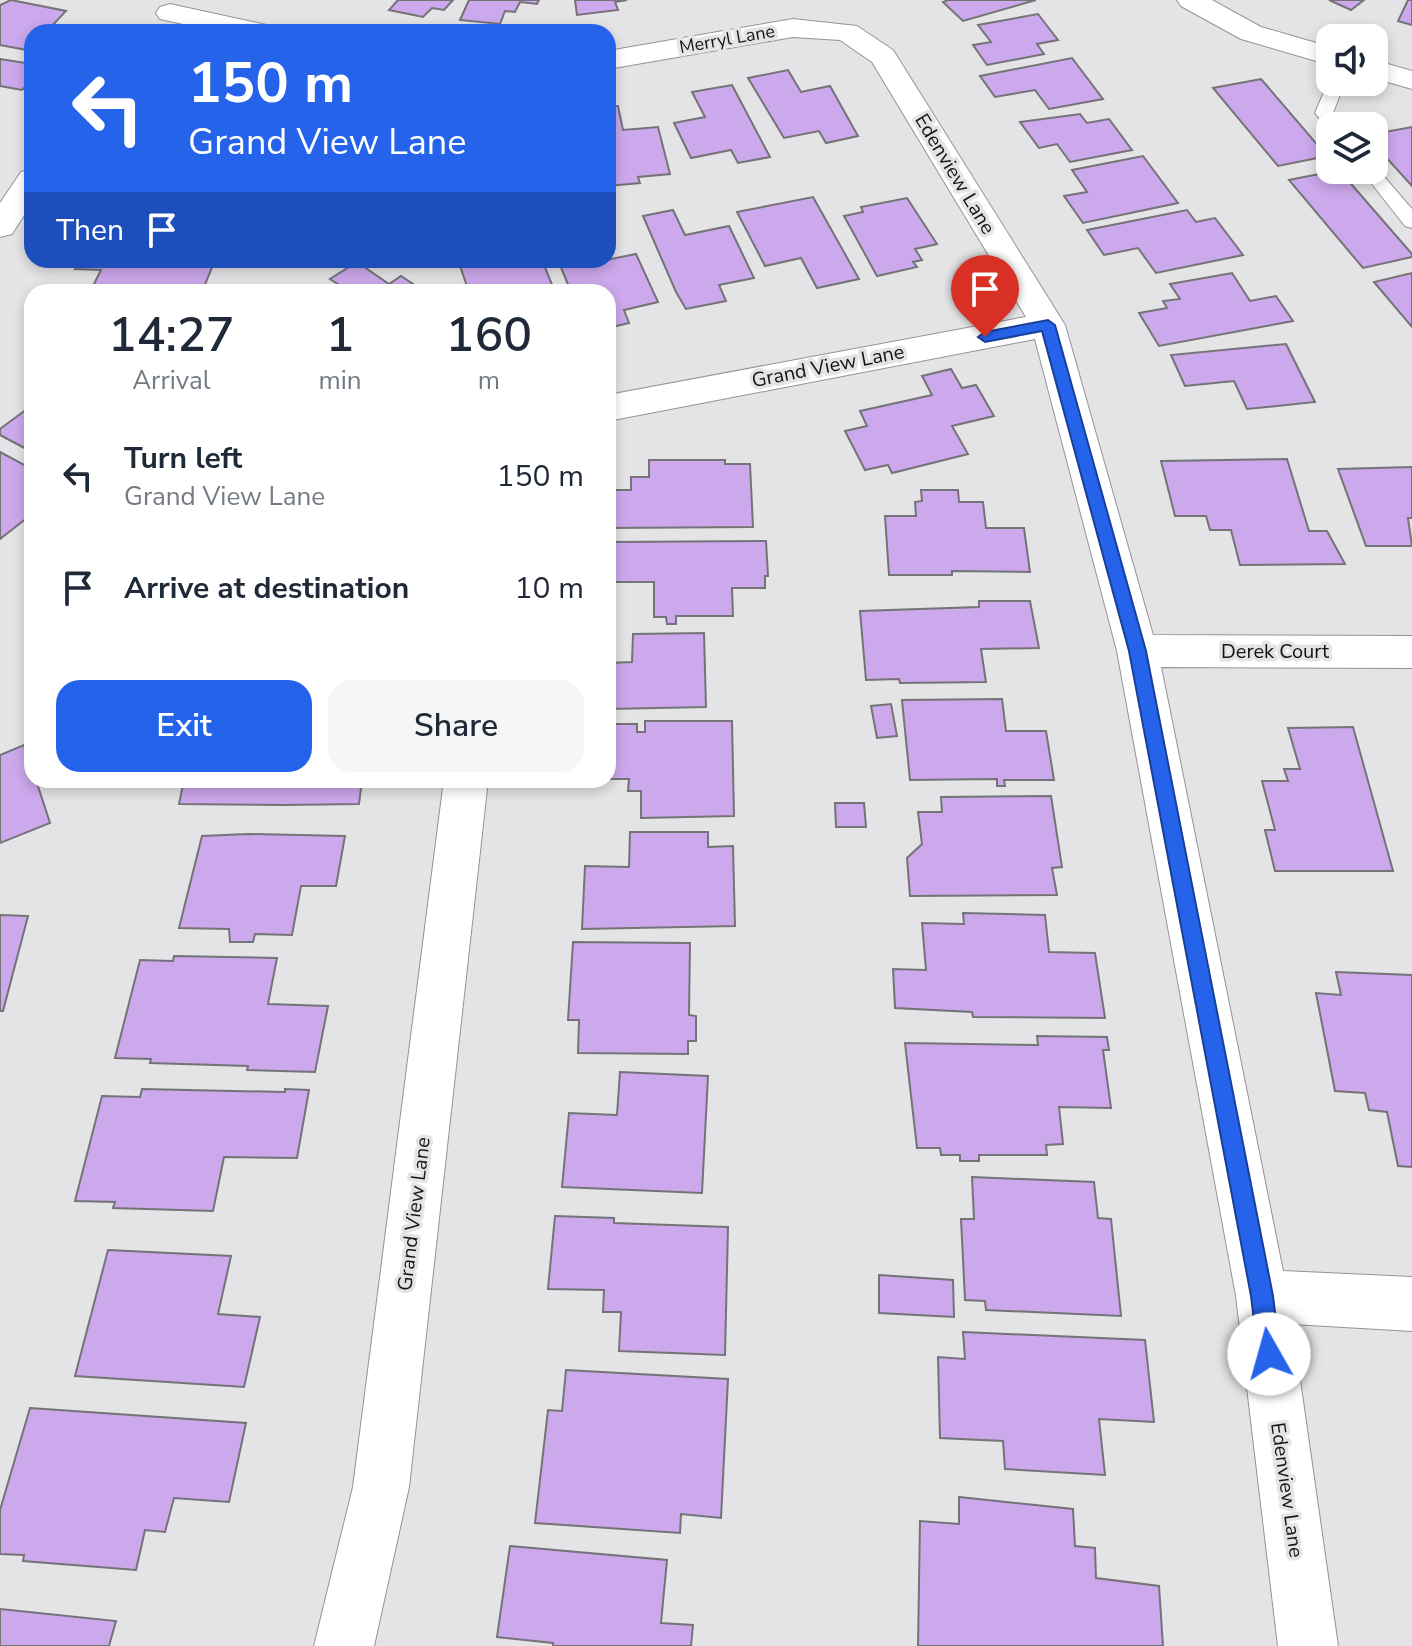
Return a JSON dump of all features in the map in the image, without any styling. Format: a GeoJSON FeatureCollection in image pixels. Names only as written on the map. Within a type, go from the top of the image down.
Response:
{"type":"FeatureCollection","features":[{"type":"Feature","properties":{"kind":"street"},"geometry":{"type":"LineString","coordinates":[[1191,0],[1251,33],[1316,52]]}},
{"type":"Feature","properties":{"kind":"street"},"geometry":{"type":"LineString","coordinates":[[170,15],[218,24]]}},
{"type":"Feature","properties":{"kind":"street","name":"Merryl Lane"},"geometry":{"type":"LineString","coordinates":[[616,59],[793,28],[847,32]]}},
{"type":"Feature","properties":{"kind":"street","name":"Edenview Lane"},"geometry":{"type":"LineString","coordinates":[[847,32],[883,56],[1048,325],[1137,651],[1262,1296],[1308,1646]]}},
{"type":"Feature","properties":{"kind":"street"},"geometry":{"type":"LineString","coordinates":[[1388,73],[1412,80]]}},
{"type":"Feature","properties":{"kind":"street"},"geometry":{"type":"LineString","coordinates":[[0,227],[24,191]]}},
{"type":"Feature","properties":{"kind":"street","name":"Grand View Lane"},"geometry":{"type":"LineString","coordinates":[[616,406],[1048,325]]}},
{"type":"Feature","properties":{"kind":"street","name":"Derek Court"},"geometry":{"type":"LineString","coordinates":[[1137,651],[1412,652]]}},
{"type":"Feature","properties":{"kind":"street","name":"Grand View Lane"},"geometry":{"type":"LineString","coordinates":[[344,1646],[381,1487],[465,788]]}},
{"type":"Feature","properties":{"kind":"street"},"geometry":{"type":"LineString","coordinates":[[1262,1296],[1412,1304]]}},
{"type":"Feature","properties":{"kind":"lane"},"geometry":{"type":"LineString","coordinates":[[1381,184],[1412,222]]}},
{"type":"Feature","properties":{"kind":"building"},"geometry":{"type":"Polygon","coordinates":[[[11,0],[66,11],[54,24],[24,24],[24,50],[0,45],[0,5],[11,0]]]}},
{"type":"Feature","properties":{"kind":"building"},"geometry":{"type":"Polygon","coordinates":[[[398,0],[453,0],[444,10],[432,8],[423,17],[389,10],[398,0]]]}},
{"type":"Feature","properties":{"kind":"building"},"geometry":{"type":"Polygon","coordinates":[[[469,0],[539,0],[537,4],[520,2],[515,12],[505,11],[500,24],[460,20],[469,0]]]}},
{"type":"Feature","properties":{"kind":"building"},"geometry":{"type":"Polygon","coordinates":[[[575,0],[627,0],[615,2],[618,10],[577,15],[575,0]]]}},
{"type":"Feature","properties":{"kind":"building"},"geometry":{"type":"Polygon","coordinates":[[[1036,0],[963,21],[943,2],[1036,0]]]}},
{"type":"Feature","properties":{"kind":"building"},"geometry":{"type":"Polygon","coordinates":[[[1329,0],[1364,0],[1351,10],[1329,0]]]}},
{"type":"Feature","properties":{"kind":"building"},"geometry":{"type":"Polygon","coordinates":[[[1408,0],[1412,0],[1412,25],[1398,21],[1408,0]]]}},
{"type":"Feature","properties":{"kind":"building"},"geometry":{"type":"Polygon","coordinates":[[[1038,14],[1058,40],[1037,44],[1044,54],[987,65],[973,45],[991,42],[978,25],[1038,14]]]}},
{"type":"Feature","properties":{"kind":"building"},"geometry":{"type":"Polygon","coordinates":[[[1072,58],[1103,99],[1049,109],[1035,90],[995,97],[980,76],[1072,58]]]}},
{"type":"Feature","properties":{"kind":"building"},"geometry":{"type":"Polygon","coordinates":[[[0,59],[24,63],[22,90],[0,86],[0,59]]]}},
{"type":"Feature","properties":{"kind":"building"},"geometry":{"type":"Polygon","coordinates":[[[788,70],[801,92],[830,86],[858,136],[826,143],[819,131],[784,138],[748,78],[788,70]]]}},
{"type":"Feature","properties":{"kind":"building"},"geometry":{"type":"Polygon","coordinates":[[[1261,79],[1316,143],[1316,158],[1278,166],[1213,88],[1261,79]]]}},
{"type":"Feature","properties":{"kind":"building"},"geometry":{"type":"Polygon","coordinates":[[[732,85],[770,157],[738,163],[731,150],[691,158],[674,123],[705,117],[692,92],[732,85]]]}},
{"type":"Feature","properties":{"kind":"building"},"geometry":{"type":"Polygon","coordinates":[[[616,106],[623,130],[658,127],[670,174],[638,177],[640,183],[616,185],[616,106]]]}},
{"type":"Feature","properties":{"kind":"building"},"geometry":{"type":"Polygon","coordinates":[[[1080,114],[1087,123],[1109,119],[1132,150],[1070,162],[1057,144],[1039,148],[1020,122],[1080,114]]]}},
{"type":"Feature","properties":{"kind":"building"},"geometry":{"type":"Polygon","coordinates":[[[1412,127],[1412,186],[1388,159],[1388,131],[1412,127]]]}},
{"type":"Feature","properties":{"kind":"building"},"geometry":{"type":"Polygon","coordinates":[[[1143,156],[1178,203],[1083,223],[1064,196],[1087,192],[1072,170],[1143,156]]]}},
{"type":"Feature","properties":{"kind":"building"},"geometry":{"type":"Polygon","coordinates":[[[1316,175],[1316,184],[1351,184],[1412,257],[1363,268],[1289,180],[1316,175]]]}},
{"type":"Feature","properties":{"kind":"building"},"geometry":{"type":"Polygon","coordinates":[[[813,197],[859,279],[817,288],[801,258],[765,266],[737,212],[813,197]]]}},
{"type":"Feature","properties":{"kind":"building"},"geometry":{"type":"Polygon","coordinates":[[[907,198],[937,244],[915,249],[922,260],[913,262],[917,267],[877,276],[844,216],[863,212],[861,207],[907,198]]]}},
{"type":"Feature","properties":{"kind":"building"},"geometry":{"type":"Polygon","coordinates":[[[673,210],[685,235],[729,226],[754,278],[719,285],[726,301],[686,309],[643,216],[673,210]]]}},
{"type":"Feature","properties":{"kind":"building"},"geometry":{"type":"Polygon","coordinates":[[[1187,210],[1196,222],[1215,218],[1243,255],[1156,273],[1138,248],[1104,255],[1087,230],[1187,210]]]}},
{"type":"Feature","properties":{"kind":"building"},"geometry":{"type":"Polygon","coordinates":[[[636,254],[658,302],[624,310],[629,323],[616,326],[616,284],[568,284],[561,268],[616,268],[616,258],[636,254]]]}},
{"type":"Feature","properties":{"kind":"building"},"geometry":{"type":"Polygon","coordinates":[[[212,268],[205,284],[94,284],[101,270],[75,269],[212,268]]]}},
{"type":"Feature","properties":{"kind":"building"},"geometry":{"type":"Polygon","coordinates":[[[347,268],[366,268],[389,284],[338,284],[330,279],[347,268]]]}},
{"type":"Feature","properties":{"kind":"building"},"geometry":{"type":"Polygon","coordinates":[[[461,268],[545,268],[552,284],[466,284],[461,268]]]}},
{"type":"Feature","properties":{"kind":"building"},"geometry":{"type":"Polygon","coordinates":[[[1232,273],[1250,301],[1276,296],[1293,321],[1159,346],[1139,313],[1167,308],[1163,301],[1180,299],[1170,284],[1232,273]]]}},
{"type":"Feature","properties":{"kind":"building"},"geometry":{"type":"Polygon","coordinates":[[[1412,273],[1412,327],[1374,282],[1412,273]]]}},
{"type":"Feature","properties":{"kind":"building"},"geometry":{"type":"Polygon","coordinates":[[[401,276],[413,284],[389,284],[401,276]]]}},
{"type":"Feature","properties":{"kind":"building"},"geometry":{"type":"Polygon","coordinates":[[[1286,344],[1315,402],[1247,409],[1234,381],[1185,386],[1171,355],[1286,344]]]}},
{"type":"Feature","properties":{"kind":"building"},"geometry":{"type":"Polygon","coordinates":[[[951,369],[962,388],[976,385],[994,416],[952,426],[968,454],[892,473],[888,465],[865,470],[845,431],[867,426],[860,411],[932,395],[922,376],[951,369]]]}},
{"type":"Feature","properties":{"kind":"building"},"geometry":{"type":"Polygon","coordinates":[[[24,411],[24,448],[0,435],[0,429],[24,411]]]}},
{"type":"Feature","properties":{"kind":"building"},"geometry":{"type":"Polygon","coordinates":[[[0,452],[24,465],[24,520],[0,539],[0,452]]]}},
{"type":"Feature","properties":{"kind":"building"},"geometry":{"type":"Polygon","coordinates":[[[1287,459],[1309,531],[1327,531],[1345,564],[1240,565],[1231,530],[1210,530],[1206,516],[1175,516],[1161,461],[1287,459]]]}},
{"type":"Feature","properties":{"kind":"building"},"geometry":{"type":"Polygon","coordinates":[[[649,460],[725,460],[725,464],[750,464],[753,527],[616,528],[616,490],[631,490],[631,477],[649,477],[649,460]]]}},
{"type":"Feature","properties":{"kind":"building"},"geometry":{"type":"Polygon","coordinates":[[[1412,467],[1412,518],[1408,518],[1412,546],[1366,546],[1338,469],[1412,467]]]}},
{"type":"Feature","properties":{"kind":"building"},"geometry":{"type":"Polygon","coordinates":[[[921,490],[958,490],[959,502],[983,502],[986,528],[1024,528],[1030,572],[952,571],[952,575],[889,575],[885,516],[916,516],[915,502],[922,501],[921,490]]]}},
{"type":"Feature","properties":{"kind":"building"},"geometry":{"type":"Polygon","coordinates":[[[766,541],[768,576],[765,576],[765,588],[732,588],[733,616],[676,616],[676,624],[667,624],[666,617],[654,617],[654,582],[616,582],[616,542],[766,541]]]}},
{"type":"Feature","properties":{"kind":"building"},"geometry":{"type":"Polygon","coordinates":[[[979,601],[1030,601],[1039,648],[981,649],[986,682],[900,683],[899,679],[866,680],[860,611],[979,607],[979,601]]]}},
{"type":"Feature","properties":{"kind":"building"},"geometry":{"type":"Polygon","coordinates":[[[704,633],[706,707],[616,709],[616,663],[632,662],[633,634],[704,633]]]}},
{"type":"Feature","properties":{"kind":"building"},"geometry":{"type":"Polygon","coordinates":[[[1002,699],[1006,731],[1046,731],[1054,780],[1004,780],[1005,786],[997,786],[997,779],[910,780],[902,700],[1002,699]]]}},
{"type":"Feature","properties":{"kind":"building"},"geometry":{"type":"Polygon","coordinates":[[[891,704],[897,736],[877,738],[871,706],[891,704]]]}},
{"type":"Feature","properties":{"kind":"building"},"geometry":{"type":"Polygon","coordinates":[[[645,721],[732,721],[734,816],[641,818],[641,791],[628,791],[629,779],[616,779],[616,724],[637,724],[637,732],[645,732],[645,721]]]}},
{"type":"Feature","properties":{"kind":"building"},"geometry":{"type":"Polygon","coordinates":[[[1353,727],[1393,871],[1275,871],[1265,830],[1275,830],[1262,781],[1288,781],[1284,769],[1300,769],[1288,728],[1353,727]]]}},
{"type":"Feature","properties":{"kind":"building"},"geometry":{"type":"Polygon","coordinates":[[[24,745],[24,788],[39,788],[50,823],[0,843],[0,755],[24,745]]]}},
{"type":"Feature","properties":{"kind":"building"},"geometry":{"type":"Polygon","coordinates":[[[182,788],[361,788],[359,804],[179,804],[182,788]]]}},
{"type":"Feature","properties":{"kind":"building"},"geometry":{"type":"Polygon","coordinates":[[[1051,796],[1062,867],[1052,868],[1057,895],[910,896],[907,858],[922,844],[918,812],[942,812],[941,797],[1051,796]]]}},
{"type":"Feature","properties":{"kind":"building"},"geometry":{"type":"Polygon","coordinates":[[[835,803],[864,803],[866,827],[836,827],[835,803]]]}},
{"type":"Feature","properties":{"kind":"building"},"geometry":{"type":"Polygon","coordinates":[[[630,832],[708,832],[708,847],[733,846],[735,926],[582,929],[585,866],[629,867],[630,832]]]}},
{"type":"Feature","properties":{"kind":"building"},"geometry":{"type":"Polygon","coordinates":[[[202,836],[345,836],[336,886],[301,886],[292,935],[255,934],[253,942],[230,942],[229,929],[179,928],[202,836]]]}},
{"type":"Feature","properties":{"kind":"building"},"geometry":{"type":"Polygon","coordinates":[[[963,913],[1045,915],[1049,952],[1095,953],[1105,1018],[973,1017],[972,1012],[895,1008],[893,969],[926,970],[922,923],[964,924],[963,913]]]}},
{"type":"Feature","properties":{"kind":"building"},"geometry":{"type":"Polygon","coordinates":[[[0,915],[28,916],[3,1011],[0,1011],[0,915]]]}},
{"type":"Feature","properties":{"kind":"building"},"geometry":{"type":"Polygon","coordinates":[[[573,942],[690,943],[689,1015],[696,1016],[696,1041],[688,1041],[688,1054],[578,1053],[579,1020],[568,1020],[573,942]]]}},
{"type":"Feature","properties":{"kind":"building"},"geometry":{"type":"Polygon","coordinates":[[[174,956],[277,958],[268,1004],[328,1006],[315,1072],[247,1070],[248,1066],[150,1063],[151,1059],[115,1058],[140,960],[173,961],[174,956]]]}},
{"type":"Feature","properties":{"kind":"building"},"geometry":{"type":"Polygon","coordinates":[[[1336,972],[1412,975],[1412,1167],[1398,1166],[1387,1112],[1369,1110],[1365,1093],[1335,1091],[1316,993],[1341,995],[1336,972]]]}},
{"type":"Feature","properties":{"kind":"building"},"geometry":{"type":"Polygon","coordinates":[[[1037,1036],[1107,1037],[1109,1050],[1103,1050],[1111,1108],[1059,1107],[1063,1144],[1046,1145],[1047,1155],[979,1155],[979,1161],[960,1161],[960,1155],[941,1155],[940,1148],[917,1148],[905,1043],[1038,1045],[1037,1036]]]}},
{"type":"Feature","properties":{"kind":"building"},"geometry":{"type":"Polygon","coordinates":[[[620,1072],[708,1076],[702,1193],[562,1187],[569,1113],[617,1115],[620,1072]]]}},
{"type":"Feature","properties":{"kind":"building"},"geometry":{"type":"Polygon","coordinates":[[[142,1089],[309,1090],[297,1158],[224,1157],[213,1211],[113,1208],[115,1202],[75,1201],[102,1096],[140,1097],[142,1089]]]}},
{"type":"Feature","properties":{"kind":"building"},"geometry":{"type":"Polygon","coordinates":[[[972,1177],[1094,1182],[1098,1218],[1111,1219],[1121,1316],[986,1310],[985,1301],[965,1300],[961,1219],[974,1219],[972,1177]]]}},
{"type":"Feature","properties":{"kind":"building"},"geometry":{"type":"Polygon","coordinates":[[[555,1216],[614,1218],[614,1223],[728,1227],[725,1355],[619,1351],[621,1312],[603,1312],[604,1290],[548,1289],[555,1216]]]}},
{"type":"Feature","properties":{"kind":"building"},"geometry":{"type":"Polygon","coordinates":[[[108,1250],[231,1256],[218,1314],[260,1317],[244,1387],[75,1376],[108,1250]]]}},
{"type":"Feature","properties":{"kind":"building"},"geometry":{"type":"Polygon","coordinates":[[[879,1275],[953,1280],[954,1317],[879,1313],[879,1275]]]}},
{"type":"Feature","properties":{"kind":"building"},"geometry":{"type":"Polygon","coordinates":[[[963,1332],[1145,1340],[1154,1422],[1099,1419],[1105,1475],[1005,1469],[1003,1441],[940,1438],[938,1357],[965,1359],[963,1332]]]}},
{"type":"Feature","properties":{"kind":"building"},"geometry":{"type":"Polygon","coordinates":[[[566,1370],[728,1379],[721,1518],[681,1514],[680,1533],[535,1523],[548,1410],[562,1411],[566,1370]]]}},
{"type":"Feature","properties":{"kind":"building"},"geometry":{"type":"Polygon","coordinates":[[[30,1408],[246,1423],[229,1502],[174,1498],[165,1532],[145,1530],[136,1570],[23,1561],[24,1555],[0,1554],[0,1510],[30,1408]]]}},
{"type":"Feature","properties":{"kind":"building"},"geometry":{"type":"Polygon","coordinates":[[[959,1497],[1073,1509],[1075,1546],[1095,1548],[1096,1578],[1159,1586],[1163,1646],[918,1646],[920,1521],[959,1524],[959,1497]]]}},
{"type":"Feature","properties":{"kind":"building"},"geometry":{"type":"Polygon","coordinates":[[[510,1546],[667,1560],[661,1623],[693,1625],[691,1646],[553,1646],[553,1643],[497,1637],[510,1546]]]}},
{"type":"Feature","properties":{"kind":"building"},"geometry":{"type":"Polygon","coordinates":[[[0,1609],[116,1621],[109,1646],[0,1646],[0,1609]]]}},
{"type":"Feature","properties":{"kind":"route"},"geometry":{"type":"LineString","coordinates":[[985,337],[1048,325],[1137,651],[1262,1296],[1269,1354]]}}]}
